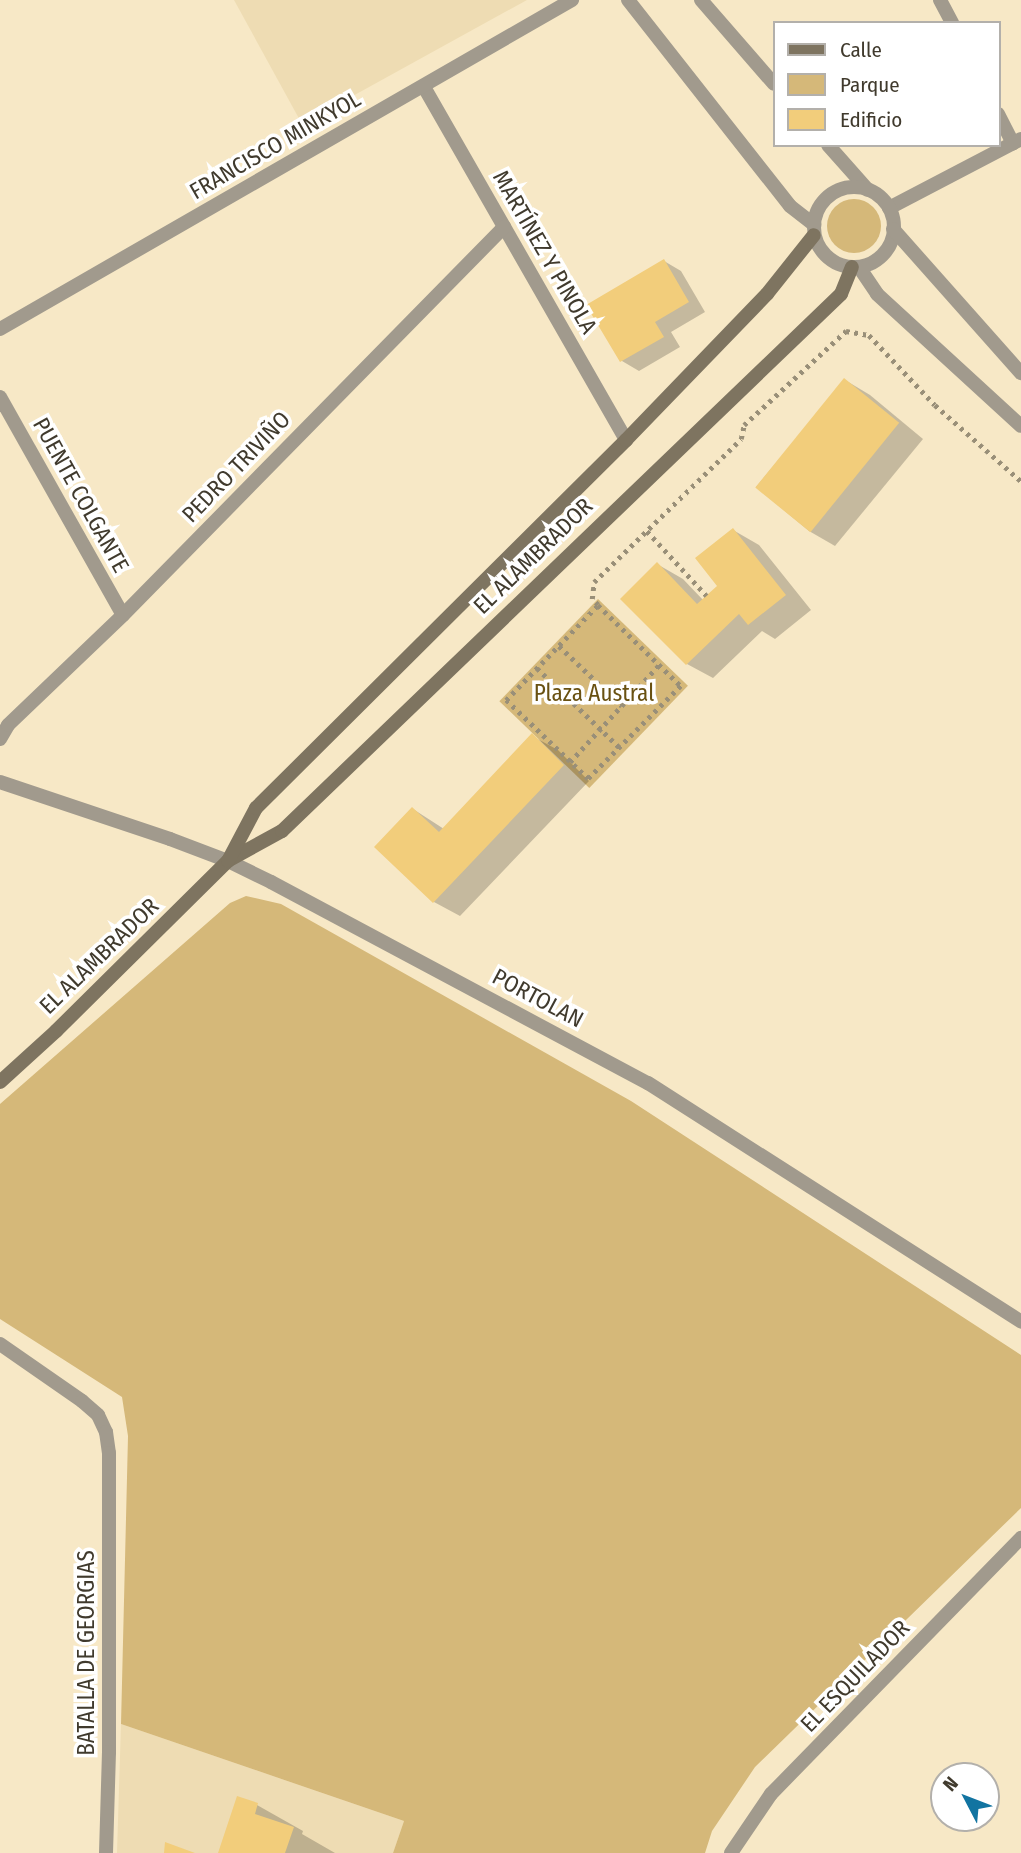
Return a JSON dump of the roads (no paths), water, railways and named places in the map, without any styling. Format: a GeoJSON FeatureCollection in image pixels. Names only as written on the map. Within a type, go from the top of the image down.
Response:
{"type":"FeatureCollection","features":[{"type":"Feature","properties":{"kind":"main road","name":"EL ALAMBRADOR"},"geometry":{"type":"LineString","coordinates":[[228,861],[256,808],[626,440],[767,294],[814,230]]}},
{"type":"Feature","properties":{"kind":"main road","name":"EL ALAMBRADOR"},"geometry":{"type":"LineString","coordinates":[[0,1082],[56,1031],[228,861],[282,831],[841,294],[856,267]]}},
{"type":"Feature","properties":{"kind":"street","name":"FRANCISCO MINKYOL"},"geometry":{"type":"LineString","coordinates":[[0,329],[572,0]]}},
{"type":"Feature","properties":{"kind":"street"},"geometry":{"type":"LineString","coordinates":[[628,0],[790,206],[814,230],[828,258],[856,267],[870,264],[887,249],[893,229]]}},
{"type":"Feature","properties":{"kind":"street"},"geometry":{"type":"LineString","coordinates":[[701,0],[772,82]]}},
{"type":"Feature","properties":{"kind":"street"},"geometry":{"type":"LineString","coordinates":[[940,0],[951,21]]}},
{"type":"Feature","properties":{"kind":"street","name":"MARTÍNEZ Y PINOLA"},"geometry":{"type":"LineString","coordinates":[[424,87],[626,440]]}},
{"type":"Feature","properties":{"kind":"street"},"geometry":{"type":"LineString","coordinates":[[888,208],[1017,141],[1000,117]]}},
{"type":"Feature","properties":{"kind":"street"},"geometry":{"type":"LineString","coordinates":[[830,147],[888,208],[893,229],[1021,373]]}},
{"type":"Feature","properties":{"kind":"street"},"geometry":{"type":"LineString","coordinates":[[814,230],[823,201],[833,193],[857,187],[869,191]]}},
{"type":"Feature","properties":{"kind":"street","name":"PEDRO TRIVIÑO"},"geometry":{"type":"LineString","coordinates":[[0,739],[8,725],[123,615],[504,227]]}},
{"type":"Feature","properties":{"kind":"street"},"geometry":{"type":"LineString","coordinates":[[856,267],[877,294],[1021,426]]}},
{"type":"Feature","properties":{"kind":"street","name":"PUENTE COLGANTE"},"geometry":{"type":"LineString","coordinates":[[0,397],[123,615]]}},
{"type":"Feature","properties":{"kind":"street","name":"PORTOLAN"},"geometry":{"type":"LineString","coordinates":[[0,782],[228,861],[648,1083],[1021,1322]]}},
{"type":"Feature","properties":{"kind":"street","name":"BATALLA DE GEORGIAS"},"geometry":{"type":"LineString","coordinates":[[0,1344],[98,1415],[106,1432],[109,1453],[106,1853]]}},
{"type":"Feature","properties":{"kind":"street","name":"EL ESQUILADOR"},"geometry":{"type":"LineString","coordinates":[[731,1853],[771,1794],[1021,1538]]}},
{"type":"Feature","properties":{"kind":"park label","name":"Plaza Austral"},"geometry":{"type":"Point","coordinates":[594,693]}}]}
